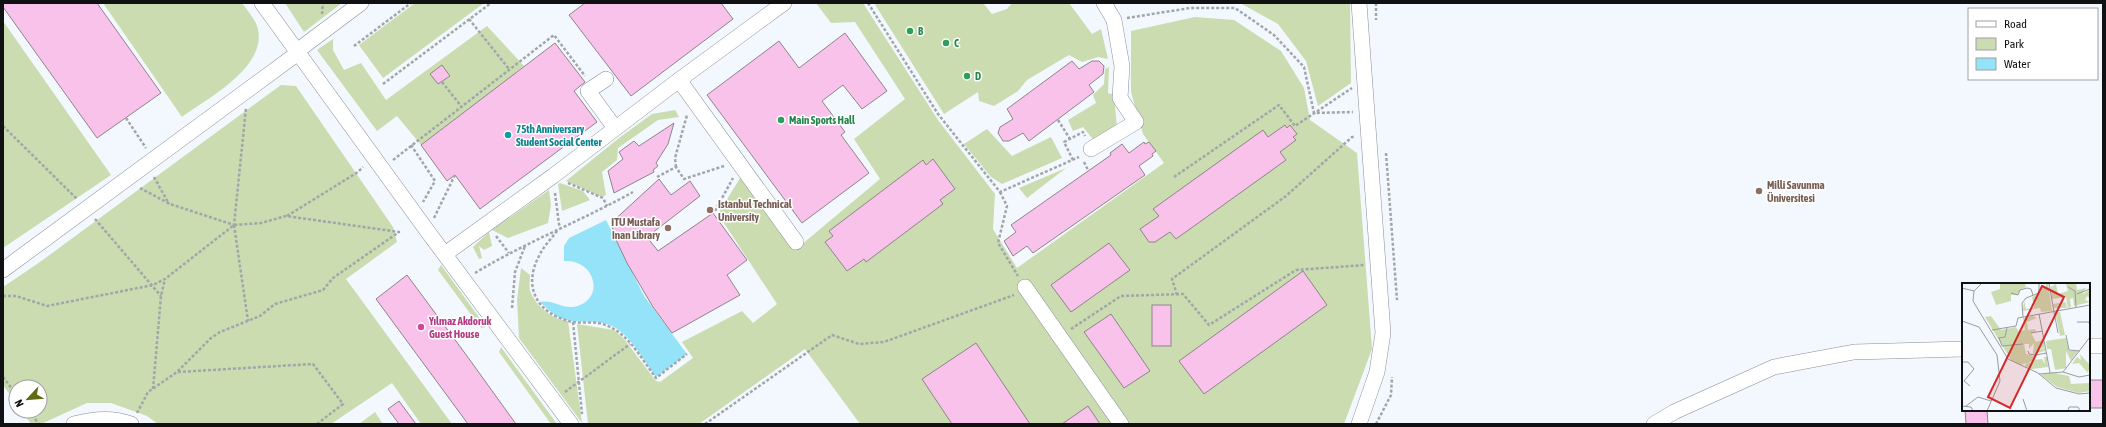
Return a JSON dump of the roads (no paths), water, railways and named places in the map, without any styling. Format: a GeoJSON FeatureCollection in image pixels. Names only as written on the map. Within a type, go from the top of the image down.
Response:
{"type":"FeatureCollection","features":[{"type":"Feature","properties":{"kind":"street"},"geometry":{"type":"LineString","coordinates":[[262,3],[428,232],[465,279],[554,400],[577,420]]}},
{"type":"Feature","properties":{"kind":"street"},"geometry":{"type":"LineString","coordinates":[[3,270],[298,52],[361,3]]}},
{"type":"Feature","properties":{"kind":"street"},"geometry":{"type":"LineString","coordinates":[[445,254],[553,176],[679,80],[784,3]]}},
{"type":"Feature","properties":{"kind":"street"},"geometry":{"type":"LineString","coordinates":[[1091,149],[1136,122],[1120,98],[1122,66],[1114,20],[1104,3]]}},
{"type":"Feature","properties":{"kind":"street"},"geometry":{"type":"LineString","coordinates":[[1359,3],[1367,136],[1383,333],[1378,372],[1359,424]]}},
{"type":"Feature","properties":{"kind":"street"},"geometry":{"type":"LineString","coordinates":[[606,79],[588,91],[615,128]]}},
{"type":"Feature","properties":{"kind":"street"},"geometry":{"type":"LineString","coordinates":[[679,80],[796,242]]}},
{"type":"Feature","properties":{"kind":"street"},"geometry":{"type":"LineString","coordinates":[[1020,291],[1060,336],[1121,424]]}},
{"type":"Feature","properties":{"kind":"street"},"geometry":{"type":"LineString","coordinates":[[2090,346],[2103,346]]}},
{"type":"Feature","properties":{"kind":"street"},"geometry":{"type":"LineString","coordinates":[[1654,424],[1674,412],[1774,367],[1854,352],[1962,350]]}},
{"type":"Feature","properties":{"kind":"street"},"geometry":{"type":"LineString","coordinates":[[74,424],[100,420],[133,420]]}},
{"type":"Feature","properties":{"kind":"water"},"geometry":{"type":"Polygon","coordinates":[[[606,220],[644,296],[687,354],[656,377],[632,343],[614,327],[600,322],[565,320],[554,314],[540,302],[550,302],[575,307],[588,300],[594,286],[592,278],[582,265],[564,261],[564,246],[569,238],[606,220]]]}},
{"type":"Feature","properties":{"kind":"place","name":"B"},"geometry":{"type":"Point","coordinates":[910,31]}},
{"type":"Feature","properties":{"kind":"place","name":"C"},"geometry":{"type":"Point","coordinates":[946,43]}},
{"type":"Feature","properties":{"kind":"place","name":"D"},"geometry":{"type":"Point","coordinates":[967,76]}},
{"type":"Feature","properties":{"kind":"place","name":"Main Sports Hall"},"geometry":{"type":"Point","coordinates":[781,120]}},
{"type":"Feature","properties":{"kind":"place","name":"75th Anniversary Student Social Center"},"geometry":{"type":"Point","coordinates":[508,135]}},
{"type":"Feature","properties":{"kind":"place","name":"Milli Savunma Üniversitesi"},"geometry":{"type":"Point","coordinates":[1759,191]}},
{"type":"Feature","properties":{"kind":"place","name":"Istanbul Technical University"},"geometry":{"type":"Point","coordinates":[710,210]}},
{"type":"Feature","properties":{"kind":"place","name":"ITU Mustafa Inan Library"},"geometry":{"type":"Point","coordinates":[668,228]}},
{"type":"Feature","properties":{"kind":"place","name":"Yılmaz Akdoruk Guest House"},"geometry":{"type":"Point","coordinates":[421,327]}}]}
